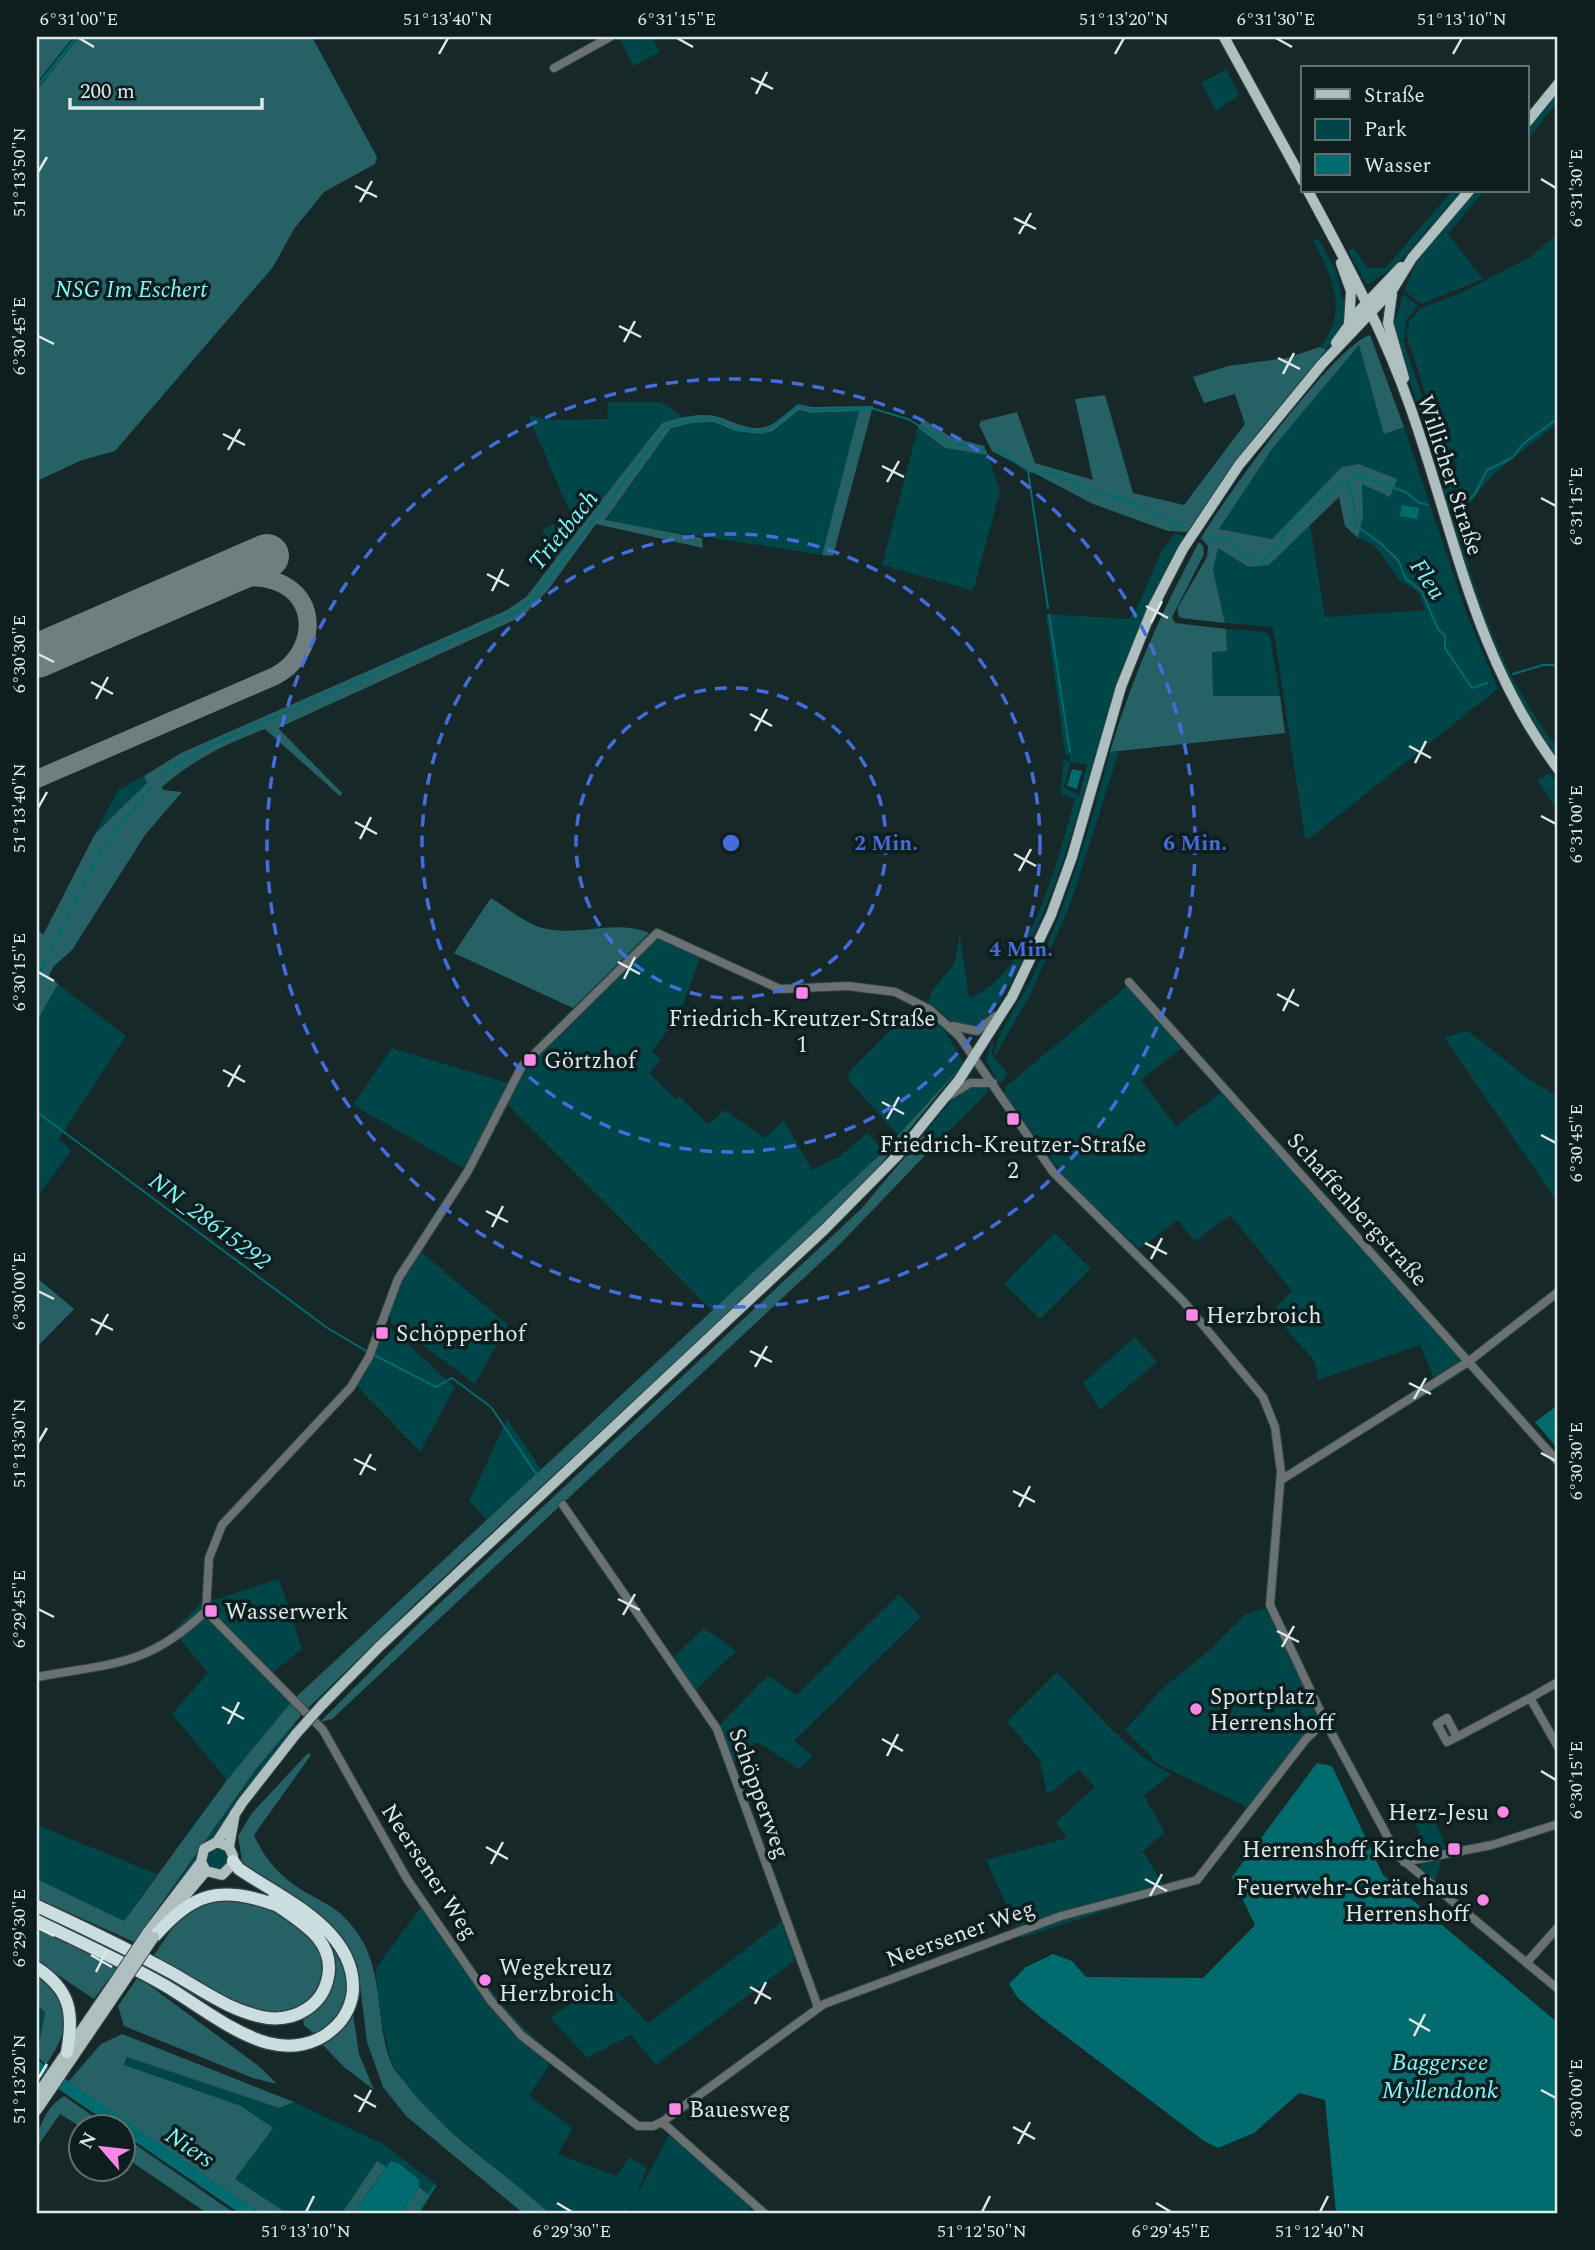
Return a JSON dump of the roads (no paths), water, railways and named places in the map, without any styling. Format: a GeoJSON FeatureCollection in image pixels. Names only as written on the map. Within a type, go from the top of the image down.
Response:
{"type":"FeatureCollection","features":[{"type":"Feature","properties":{"kind":"highway"},"geometry":{"type":"LineString","coordinates":[[37,1921],[162,1984],[248,2034],[284,2045],[300,2045],[324,2037],[343,2018],[353,1992],[349,1963],[341,1947],[325,1928],[239,1870],[233,1861]]}},
{"type":"Feature","properties":{"kind":"highway"},"geometry":{"type":"LineString","coordinates":[[37,1906],[159,1966],[232,2007],[262,2017],[289,2017],[314,2004],[326,1985],[329,1963],[325,1947],[313,1933],[277,1905],[226,1873]]}},
{"type":"Feature","properties":{"kind":"highway"},"geometry":{"type":"LineString","coordinates":[[150,1935],[183,1907],[210,1895],[242,1894],[277,1905]]}},
{"type":"Feature","properties":{"kind":"highway"},"geometry":{"type":"LineString","coordinates":[[37,1968],[55,1981],[68,2000],[72,2025],[65,2060]]}},
{"type":"Feature","properties":{"kind":"main road"},"geometry":{"type":"LineString","coordinates":[[1224,37],[1301,177]]}},
{"type":"Feature","properties":{"kind":"main road"},"geometry":{"type":"LineString","coordinates":[[1528,121],[1558,84]]}},
{"type":"Feature","properties":{"kind":"main road","name":"Willicher Straße"},"geometry":{"type":"LineString","coordinates":[[1309,192],[1370,307],[1405,392],[1490,653],[1518,709],[1557,767]]}},
{"type":"Feature","properties":{"kind":"main road"},"geometry":{"type":"LineString","coordinates":[[38,2103],[150,1935],[203,1867],[204,1849],[216,1842],[296,1734],[322,1705],[379,1647],[825,1228],[898,1156],[945,1099],[1012,998],[1063,884],[1132,659],[1183,549],[1240,464],[1468,192]]}},
{"type":"Feature","properties":{"kind":"main road"},"geometry":{"type":"LineString","coordinates":[[1330,233],[1351,291],[1348,326]]}},
{"type":"Feature","properties":{"kind":"main road"},"geometry":{"type":"LineString","coordinates":[[1322,364],[1348,326],[1393,289],[1412,258]]}},
{"type":"Feature","properties":{"kind":"main road"},"geometry":{"type":"LineString","coordinates":[[1393,289],[1388,323],[1404,376],[1405,392]]}},
{"type":"Feature","properties":{"kind":"main road"},"geometry":{"type":"LineString","coordinates":[[203,1867],[216,1875],[226,1873],[233,1861],[229,1847],[235,1813]]}},
{"type":"Feature","properties":{"kind":"main road"},"geometry":{"type":"LineString","coordinates":[[216,1842],[229,1847]]}},
{"type":"Feature","properties":{"kind":"street"},"geometry":{"type":"LineString","coordinates":[[554,68],[610,37]]}},
{"type":"Feature","properties":{"kind":"street"},"geometry":{"type":"LineString","coordinates":[[37,1677],[143,1656],[173,1638],[206,1611],[209,1558],[222,1525],[351,1387],[369,1357],[398,1279],[468,1171],[522,1066],[657,933],[780,989],[869,986],[917,1001],[947,1024],[975,1057],[1053,1172],[1172,1288],[1263,1397],[1275,1427],[1281,1480],[1270,1605],[1325,1721],[1392,1847],[1404,1862],[1528,1961],[1558,1989]]}},
{"type":"Feature","properties":{"kind":"street","name":"Schaffenbergstraße"},"geometry":{"type":"LineString","coordinates":[[1129,982],[1558,1462]]}},
{"type":"Feature","properties":{"kind":"street"},"geometry":{"type":"LineString","coordinates":[[947,1024],[965,1031],[980,1030],[1012,998]]}},
{"type":"Feature","properties":{"kind":"street"},"geometry":{"type":"LineString","coordinates":[[945,1099],[970,1083],[993,1083]]}},
{"type":"Feature","properties":{"kind":"street"},"geometry":{"type":"LineString","coordinates":[[1281,1480],[1468,1362],[1558,1292]]}},
{"type":"Feature","properties":{"kind":"street","name":"Schöpperweg"},"geometry":{"type":"LineString","coordinates":[[563,1505],[717,1728],[818,2007]]}},
{"type":"Feature","properties":{"kind":"street","name":"Neersener Weg"},"geometry":{"type":"LineString","coordinates":[[206,1611],[323,1730],[407,1879],[491,2001],[522,2036],[638,2126],[653,2126],[662,2122],[818,2007],[1061,1916],[1197,1880],[1306,1739],[1325,1721]]}},
{"type":"Feature","properties":{"kind":"street"},"geometry":{"type":"LineString","coordinates":[[1457,1737],[1558,1682]]}},
{"type":"Feature","properties":{"kind":"street"},"geometry":{"type":"LineString","coordinates":[[1530,1698],[1558,1746]]}},
{"type":"Feature","properties":{"kind":"street"},"geometry":{"type":"LineString","coordinates":[[1404,1862],[1492,1845],[1558,1824]]}},
{"type":"Feature","properties":{"kind":"street"},"geometry":{"type":"LineString","coordinates":[[1528,1961],[1558,1927]]}},
{"type":"Feature","properties":{"kind":"street"},"geometry":{"type":"LineString","coordinates":[[662,2122],[764,2213]]}},
{"type":"Feature","properties":{"kind":"water"},"geometry":{"type":"Polygon","coordinates":[[[1402,505],[1419,508],[1417,519],[1400,516],[1402,505]]]}},
{"type":"Feature","properties":{"kind":"water"},"geometry":{"type":"Polygon","coordinates":[[[1072,769],[1082,771],[1077,789],[1067,786],[1072,769]]]}},
{"type":"Feature","properties":{"kind":"water"},"geometry":{"type":"Polygon","coordinates":[[[1558,1405],[1558,1449],[1535,1422],[1558,1405]]]}},
{"type":"Feature","properties":{"kind":"water","name":"Baggersee Myllendonk"},"geometry":{"type":"Polygon","coordinates":[[[1317,1763],[1332,1766],[1383,1875],[1558,2023],[1558,2213],[1336,2213],[1325,2100],[1299,2093],[1254,2133],[1218,2148],[1204,2141],[1039,2016],[1018,1998],[1009,1984],[1026,1967],[1053,1954],[1072,1961],[1086,1977],[1203,1978],[1255,1925],[1232,1877],[1317,1763]]]}},
{"type":"Feature","properties":{"kind":"water"},"geometry":{"type":"Polygon","coordinates":[[[391,2161],[400,2164],[419,2180],[419,2187],[402,2213],[353,2213],[391,2161]]]}},
{"type":"Feature","properties":{"kind":"waterway"},"geometry":{"type":"LineString","coordinates":[[37,87],[77,37]]}},
{"type":"Feature","properties":{"kind":"waterway","name":"Trietbach"},"geometry":{"type":"LineString","coordinates":[[162,775],[202,749],[520,610],[534,597],[666,427],[692,419],[715,419],[736,429],[764,432],[798,406],[812,410],[871,408],[908,419],[946,442],[984,450]]}},
{"type":"Feature","properties":{"kind":"waterway","name":"Trietbach"},"geometry":{"type":"LineString","coordinates":[[1446,501],[1465,503],[1475,494],[1487,470],[1512,458],[1523,444],[1558,418]]}},
{"type":"Feature","properties":{"kind":"waterway","name":"Trietbach"},"geometry":{"type":"LineString","coordinates":[[997,449],[1028,471],[1056,474],[1091,491],[1126,500],[1184,528]]}},
{"type":"Feature","properties":{"kind":"waterway"},"geometry":{"type":"LineString","coordinates":[[1028,471],[1048,608]]}},
{"type":"Feature","properties":{"kind":"waterway","name":"Trietbach"},"geometry":{"type":"LineString","coordinates":[[1202,538],[1229,539],[1243,553],[1262,561],[1281,545],[1283,532],[1339,485],[1359,476],[1406,492],[1418,502],[1428,505]]}},
{"type":"Feature","properties":{"kind":"waterway","name":"Fleu"},"geometry":{"type":"LineString","coordinates":[[1347,482],[1353,499],[1355,525],[1398,560],[1406,579],[1421,590],[1438,629],[1445,636],[1445,648],[1472,688],[1487,683]]}},
{"type":"Feature","properties":{"kind":"waterway"},"geometry":{"type":"LineString","coordinates":[[1049,615],[1070,752]]}},
{"type":"Feature","properties":{"kind":"waterway","name":"Fleu"},"geometry":{"type":"LineString","coordinates":[[1513,674],[1543,665],[1558,665]]}},
{"type":"Feature","properties":{"kind":"waterway","name":"Trietbach"},"geometry":{"type":"LineString","coordinates":[[37,978],[103,847],[150,789]]}},
{"type":"Feature","properties":{"kind":"waterway","name":"NN_28615292"},"geometry":{"type":"LineString","coordinates":[[37,1112],[326,1327],[366,1351]]}},
{"type":"Feature","properties":{"kind":"waterway","name":"NN_28615292"},"geometry":{"type":"LineString","coordinates":[[374,1355],[436,1387],[452,1378],[491,1407],[539,1478]]}},
{"type":"Feature","properties":{"kind":"waterway","name":"Niers"},"geometry":{"type":"LineString","coordinates":[[37,2067],[250,2213]]}},
{"type":"Feature","properties":{"kind":"waterway"},"geometry":{"type":"LineString","coordinates":[[416,2213],[435,2186]]}},
{"type":"Feature","properties":{"kind":"place","name":"Friedrich-Kreutzer-Straße 1"},"geometry":{"type":"Point","coordinates":[802,993]}},
{"type":"Feature","properties":{"kind":"place","name":"Görtzhof"},"geometry":{"type":"Point","coordinates":[530,1060]}},
{"type":"Feature","properties":{"kind":"place","name":"Friedrich-Kreutzer-Straße 2"},"geometry":{"type":"Point","coordinates":[1013,1119]}},
{"type":"Feature","properties":{"kind":"place","name":"Herzbroich"},"geometry":{"type":"Point","coordinates":[1192,1315]}},
{"type":"Feature","properties":{"kind":"place","name":"Schöpperhof"},"geometry":{"type":"Point","coordinates":[382,1333]}},
{"type":"Feature","properties":{"kind":"place","name":"Wasserwerk"},"geometry":{"type":"Point","coordinates":[211,1611]}},
{"type":"Feature","properties":{"kind":"place","name":"Sportplatz Herrenshoff"},"geometry":{"type":"Point","coordinates":[1196,1709]}},
{"type":"Feature","properties":{"kind":"place","name":"Herz-Jesu"},"geometry":{"type":"Point","coordinates":[1503,1812]}},
{"type":"Feature","properties":{"kind":"place","name":"Herrenshoff Kirche"},"geometry":{"type":"Point","coordinates":[1454,1849]}},
{"type":"Feature","properties":{"kind":"place","name":"Feuerwehr-Gerätehaus Herrenshoff"},"geometry":{"type":"Point","coordinates":[1483,1900]}},
{"type":"Feature","properties":{"kind":"place","name":"Wegekreuz Herzbroich"},"geometry":{"type":"Point","coordinates":[485,1980]}},
{"type":"Feature","properties":{"kind":"place","name":"Bauesweg"},"geometry":{"type":"Point","coordinates":[675,2109]}},
{"type":"Feature","properties":{"kind":"park label","name":"NSG Im Eschert"},"geometry":{"type":"Point","coordinates":[131,289]}}]}
